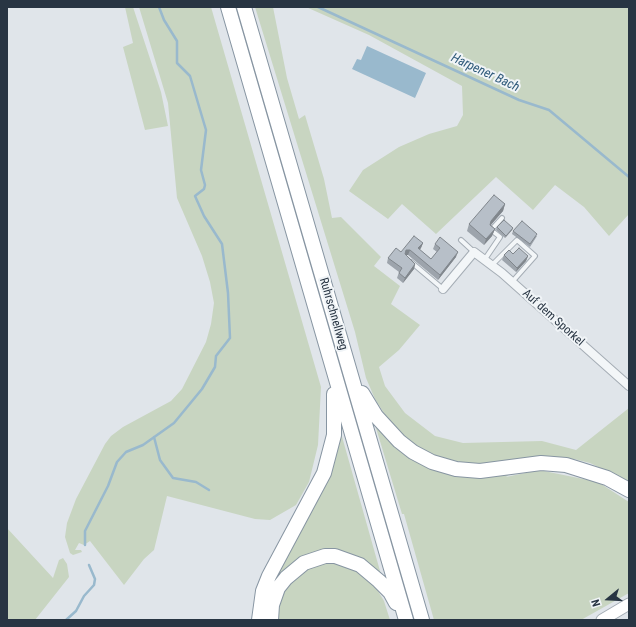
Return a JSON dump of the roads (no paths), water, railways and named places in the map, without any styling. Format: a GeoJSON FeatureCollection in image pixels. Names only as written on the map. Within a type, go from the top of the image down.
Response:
{"type":"FeatureCollection","features":[{"type":"Feature","properties":{"kind":"highway","name":"Ruhrschnellweg"},"geometry":{"type":"LineString","coordinates":[[228,7],[405,620]]}},
{"type":"Feature","properties":{"kind":"highway","name":"Ruhrschnellweg"},"geometry":{"type":"LineString","coordinates":[[244,7],[422,620]]}},
{"type":"Feature","properties":{"kind":"highway"},"geometry":{"type":"LineString","coordinates":[[342,345],[359,387],[376,416],[399,441],[419,455],[456,469],[480,471],[541,463],[566,465],[607,478],[629,490]]}},
{"type":"Feature","properties":{"kind":"highway"},"geometry":{"type":"LineString","coordinates":[[259,620],[263,591],[269,576],[294,526],[317,489],[330,455],[334,436],[335,406],[327,348]]}},
{"type":"Feature","properties":{"kind":"highway"},"geometry":{"type":"LineString","coordinates":[[271,620],[272,605],[278,588],[290,574],[313,558],[335,556],[360,565],[379,581],[390,592],[405,620]]}},
{"type":"Feature","properties":{"kind":"main road"},"geometry":{"type":"LineString","coordinates":[[602,620],[629,604]]}},
{"type":"Feature","properties":{"kind":"street","name":"Auf dem Sporkel"},"geometry":{"type":"LineString","coordinates":[[474,252],[485,259],[512,282],[629,386]]}},
{"type":"Feature","properties":{"kind":"street"},"geometry":{"type":"LineString","coordinates":[[442,289],[474,252]]}},
{"type":"Feature","properties":{"kind":"lane"},"geometry":{"type":"LineString","coordinates":[[485,259],[500,238],[492,230],[502,218]]}},
{"type":"Feature","properties":{"kind":"lane","name":"Auf dem Sporkel"},"geometry":{"type":"LineString","coordinates":[[460,240],[474,252]]}},
{"type":"Feature","properties":{"kind":"lane"},"geometry":{"type":"LineString","coordinates":[[492,265],[517,240],[535,256],[512,282]]}},
{"type":"Feature","properties":{"kind":"lane"},"geometry":{"type":"LineString","coordinates":[[406,258],[442,289]]}},
{"type":"Feature","properties":{"kind":"water"},"geometry":{"type":"Polygon","coordinates":[[[367,46],[426,73],[415,98],[352,69],[357,59],[361,60],[367,46]]]}},
{"type":"Feature","properties":{"kind":"waterway"},"geometry":{"type":"LineString","coordinates":[[85,545],[85,531],[108,486],[117,462],[126,452],[143,445],[174,423],[202,389],[215,367],[216,356],[230,338],[228,293],[222,244],[204,216],[195,196],[204,189],[205,185],[201,170],[206,130],[190,76],[177,63],[177,41],[164,20],[159,7]]}},
{"type":"Feature","properties":{"kind":"waterway","name":"Harpener Bach"},"geometry":{"type":"LineString","coordinates":[[318,7],[519,100],[549,110],[629,177]]}},
{"type":"Feature","properties":{"kind":"waterway"},"geometry":{"type":"LineString","coordinates":[[154,437],[160,460],[173,478],[196,482],[209,490]]}},
{"type":"Feature","properties":{"kind":"waterway"},"geometry":{"type":"LineString","coordinates":[[66,620],[76,611],[84,596],[94,585],[95,579],[89,565]]}}]}
